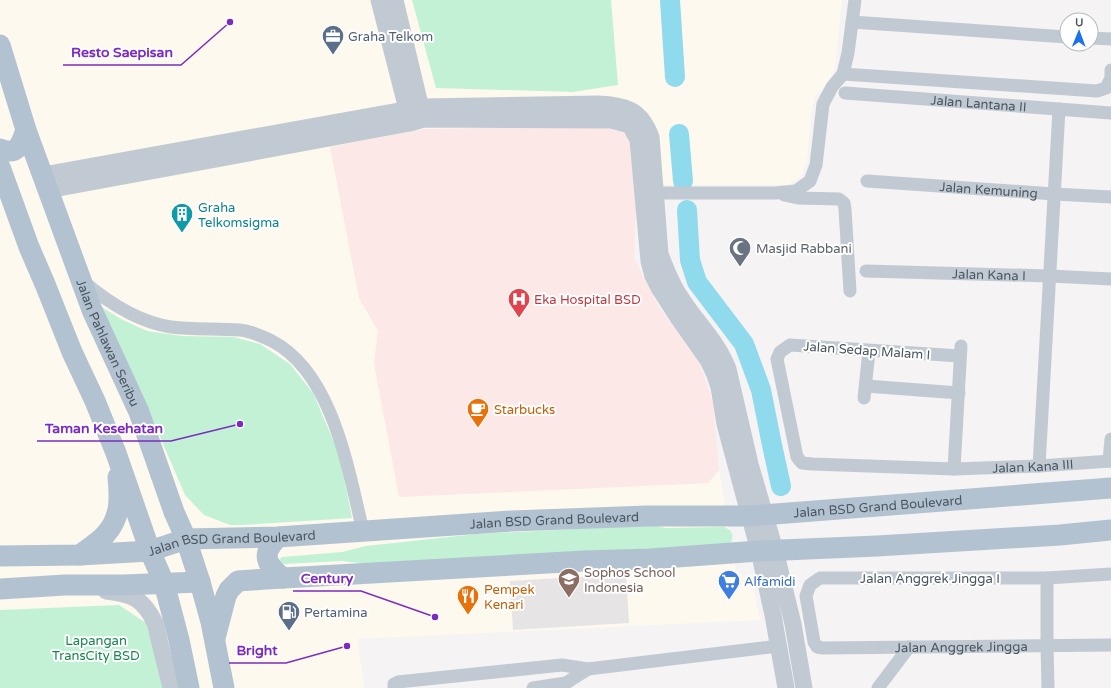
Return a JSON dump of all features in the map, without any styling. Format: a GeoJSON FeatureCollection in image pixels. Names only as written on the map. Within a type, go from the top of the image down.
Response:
{"type":"FeatureCollection","features":[{"type":"Feature","properties":{"kind":"main road","name":"Jalan Pahlawan Seribu"},"geometry":{"type":"LineString","coordinates":[[0,45],[26,130],[92,310],[139,412],[174,512],[186,539],[200,582],[215,638],[224,688]]}},
{"type":"Feature","properties":{"kind":"main road"},"geometry":{"type":"LineString","coordinates":[[0,149],[7,151],[18,148],[26,130]]}},
{"type":"Feature","properties":{"kind":"main road"},"geometry":{"type":"LineString","coordinates":[[0,167],[29,247],[72,352],[95,401],[116,453],[150,551],[164,583],[190,688]]}},
{"type":"Feature","properties":{"kind":"main road"},"geometry":{"type":"LineString","coordinates":[[60,586],[73,579],[76,573],[74,555],[105,536],[115,522],[118,513],[120,496],[116,453]]}},
{"type":"Feature","properties":{"kind":"main road","name":"Jalan BSD Grand Boulevard"},"geometry":{"type":"LineString","coordinates":[[0,556],[74,555],[150,551],[186,539],[278,537],[512,521],[639,516],[757,516],[1111,488]]}},
{"type":"Feature","properties":{"kind":"main road"},"geometry":{"type":"LineString","coordinates":[[215,638],[228,590],[238,581],[584,561],[650,559],[767,550],[877,546],[1111,530]]}},
{"type":"Feature","properties":{"kind":"main road"},"geometry":{"type":"LineString","coordinates":[[278,537],[271,544],[267,556],[269,566],[283,578]]}},
{"type":"Feature","properties":{"kind":"main road"},"geometry":{"type":"LineString","coordinates":[[0,590],[60,586],[200,582]]}},
{"type":"Feature","properties":{"kind":"street"},"geometry":{"type":"LineString","coordinates":[[379,0],[416,115]]}},
{"type":"Feature","properties":{"kind":"street"},"geometry":{"type":"LineString","coordinates":[[396,0],[416,115]]}},
{"type":"Feature","properties":{"kind":"street"},"geometry":{"type":"LineString","coordinates":[[656,193],[775,193],[796,191],[810,181],[816,164],[823,104],[832,87],[843,74],[848,53],[855,0]]}},
{"type":"Feature","properties":{"kind":"street"},"geometry":{"type":"LineString","coordinates":[[852,22],[1059,35]]}},
{"type":"Feature","properties":{"kind":"street"},"geometry":{"type":"LineString","coordinates":[[1099,38],[1111,39]]}},
{"type":"Feature","properties":{"kind":"street"},"geometry":{"type":"LineString","coordinates":[[843,74],[1097,91],[1106,88],[1111,78],[1111,70]]}},
{"type":"Feature","properties":{"kind":"street","name":"Jalan Lantana II"},"geometry":{"type":"LineString","coordinates":[[845,93],[1111,113]]}},
{"type":"Feature","properties":{"kind":"street"},"geometry":{"type":"LineString","coordinates":[[45,183],[416,115],[598,104],[612,105],[633,112],[640,117],[647,126],[651,137],[656,193],[651,217]]}},
{"type":"Feature","properties":{"kind":"street"},"geometry":{"type":"LineString","coordinates":[[1039,466],[1059,109]]}},
{"type":"Feature","properties":{"kind":"street"},"geometry":{"type":"LineString","coordinates":[[416,115],[611,120],[630,125],[638,140],[651,217],[660,254],[671,282],[681,299],[724,357],[750,464],[757,516],[767,550],[793,624],[804,688]]}},
{"type":"Feature","properties":{"kind":"street","name":"Jalan Kemuning"},"geometry":{"type":"LineString","coordinates":[[867,181],[1111,197]]}},
{"type":"Feature","properties":{"kind":"street"},"geometry":{"type":"LineString","coordinates":[[775,193],[798,198],[839,199],[844,202],[850,291]]}},
{"type":"Feature","properties":{"kind":"street","name":"Jalan Kana I"},"geometry":{"type":"LineString","coordinates":[[866,271],[1111,279]]}},
{"type":"Feature","properties":{"kind":"street"},"geometry":{"type":"LineString","coordinates":[[81,279],[120,308],[145,321],[171,327],[242,330],[263,336],[292,354],[313,380],[323,396],[342,446],[363,531]]}},
{"type":"Feature","properties":{"kind":"street","name":"Jalan Sedap Malam I"},"geometry":{"type":"LineString","coordinates":[[954,469],[802,463],[797,457],[777,359],[780,352],[790,345],[869,350],[961,351],[959,393]]}},
{"type":"Feature","properties":{"kind":"street"},"geometry":{"type":"LineString","coordinates":[[869,350],[865,392],[959,393],[954,469]]}},
{"type":"Feature","properties":{"kind":"street"},"geometry":{"type":"LineString","coordinates":[[1110,461],[1111,439]]}},
{"type":"Feature","properties":{"kind":"street","name":"Jalan Kana III"},"geometry":{"type":"LineString","coordinates":[[954,469],[1039,466],[1110,461]]}},
{"type":"Feature","properties":{"kind":"street"},"geometry":{"type":"LineString","coordinates":[[767,550],[779,646],[786,688]]}},
{"type":"Feature","properties":{"kind":"street","name":"Jalan Anggrek Jingga I"},"geometry":{"type":"LineString","coordinates":[[814,642],[806,596],[810,585],[820,578],[1047,578],[1111,574]]}},
{"type":"Feature","properties":{"kind":"street"},"geometry":{"type":"LineString","coordinates":[[1047,578],[1046,645],[1048,688]]}},
{"type":"Feature","properties":{"kind":"street"},"geometry":{"type":"LineString","coordinates":[[60,586],[123,593],[139,601],[151,614],[155,623],[171,688]]}},
{"type":"Feature","properties":{"kind":"street","name":"Jalan Anggrek Jingga"},"geometry":{"type":"LineString","coordinates":[[814,642],[817,647],[823,648],[1111,645]]}},
{"type":"Feature","properties":{"kind":"street"},"geometry":{"type":"LineString","coordinates":[[394,688],[394,684],[398,682],[562,665],[588,669],[779,646]]}},
{"type":"Feature","properties":{"kind":"street"},"geometry":{"type":"LineString","coordinates":[[878,688],[909,646]]}},
{"type":"Feature","properties":{"kind":"street"},"geometry":{"type":"LineString","coordinates":[[533,688],[566,683],[588,669]]}},
{"type":"Feature","properties":{"kind":"shaded area"},"geometry":{"type":"Polygon","coordinates":[[[0,0],[842,0],[835,68],[829,83],[815,96],[811,113],[807,164],[800,177],[788,185],[637,185],[634,258],[659,307],[698,362],[713,403],[719,470],[736,570],[753,585],[760,620],[357,639],[365,688],[0,688],[0,0]]]}},
{"type":"Feature","properties":{"kind":"shaded area","name":"Eka Hospital BSD"},"geometry":{"type":"Polygon","coordinates":[[[597,126],[624,132],[632,147],[637,185],[634,258],[659,307],[699,362],[713,403],[719,470],[708,483],[399,497],[374,363],[378,331],[359,298],[330,147],[424,129],[597,126]]]}},
{"type":"Feature","properties":{"kind":"shaded area","name":"Sophos School Indonesia"},"geometry":{"type":"Polygon","coordinates":[[[626,574],[629,623],[513,630],[510,581],[626,574]]]}},
{"type":"Feature","properties":{"kind":"green space"},"geometry":{"type":"Polygon","coordinates":[[[412,0],[611,0],[618,85],[573,92],[436,88],[412,0]]]}},
{"type":"Feature","properties":{"kind":"green space"},"geometry":{"type":"Polygon","coordinates":[[[97,304],[121,319],[147,331],[182,336],[234,337],[260,344],[290,364],[313,393],[339,454],[352,518],[230,525],[204,515],[185,495],[139,388],[97,304]]]}},
{"type":"Feature","properties":{"kind":"green space"},"geometry":{"type":"Polygon","coordinates":[[[654,525],[665,528],[724,527],[731,532],[732,539],[729,545],[376,565],[342,561],[284,564],[280,563],[279,560],[282,557],[342,552],[366,546],[476,534],[654,525]]]}},
{"type":"Feature","properties":{"kind":"green space","name":"Lapangan TransCity BSD"},"geometry":{"type":"Polygon","coordinates":[[[119,605],[146,623],[165,688],[0,688],[0,610],[119,605]]]}},
{"type":"Feature","properties":{"kind":"waterway"},"geometry":{"type":"LineString","coordinates":[[670,0],[675,77]]}},
{"type":"Feature","properties":{"kind":"waterway"},"geometry":{"type":"LineString","coordinates":[[679,134],[683,181]]}},
{"type":"Feature","properties":{"kind":"waterway"},"geometry":{"type":"LineString","coordinates":[[687,210],[690,260],[697,282],[744,344],[761,390],[781,486]]}},
{"type":"Feature","properties":{"kind":"place","name":"Resto Saepisan"},"geometry":{"type":"Point","coordinates":[230,22]}},
{"type":"Feature","properties":{"kind":"place","name":"Graha Telkom"},"geometry":{"type":"Point","coordinates":[333,56]}},
{"type":"Feature","properties":{"kind":"place","name":"Graha Telkomsigma"},"geometry":{"type":"Point","coordinates":[182,234]}},
{"type":"Feature","properties":{"kind":"place","name":"Masjid Rabbani"},"geometry":{"type":"Point","coordinates":[740,268]}},
{"type":"Feature","properties":{"kind":"place","name":"Eka Hospital BSD"},"geometry":{"type":"Point","coordinates":[519,318]}},
{"type":"Feature","properties":{"kind":"place","name":"Taman Kesehatan"},"geometry":{"type":"Point","coordinates":[240,424]}},
{"type":"Feature","properties":{"kind":"place","name":"Starbucks"},"geometry":{"type":"Point","coordinates":[478,428]}},
{"type":"Feature","properties":{"kind":"place","name":"Sophos School Indonesia"},"geometry":{"type":"Point","coordinates":[569,598]}},
{"type":"Feature","properties":{"kind":"place","name":"Alfamidi"},"geometry":{"type":"Point","coordinates":[729,600]}},
{"type":"Feature","properties":{"kind":"place","name":"Pempek Kenari"},"geometry":{"type":"Point","coordinates":[468,616]}},
{"type":"Feature","properties":{"kind":"place","name":"Century"},"geometry":{"type":"Point","coordinates":[435,617]}},
{"type":"Feature","properties":{"kind":"place","name":"Pertamina"},"geometry":{"type":"Point","coordinates":[289,632]}},
{"type":"Feature","properties":{"kind":"place","name":"Bright"},"geometry":{"type":"Point","coordinates":[347,646]}}]}
